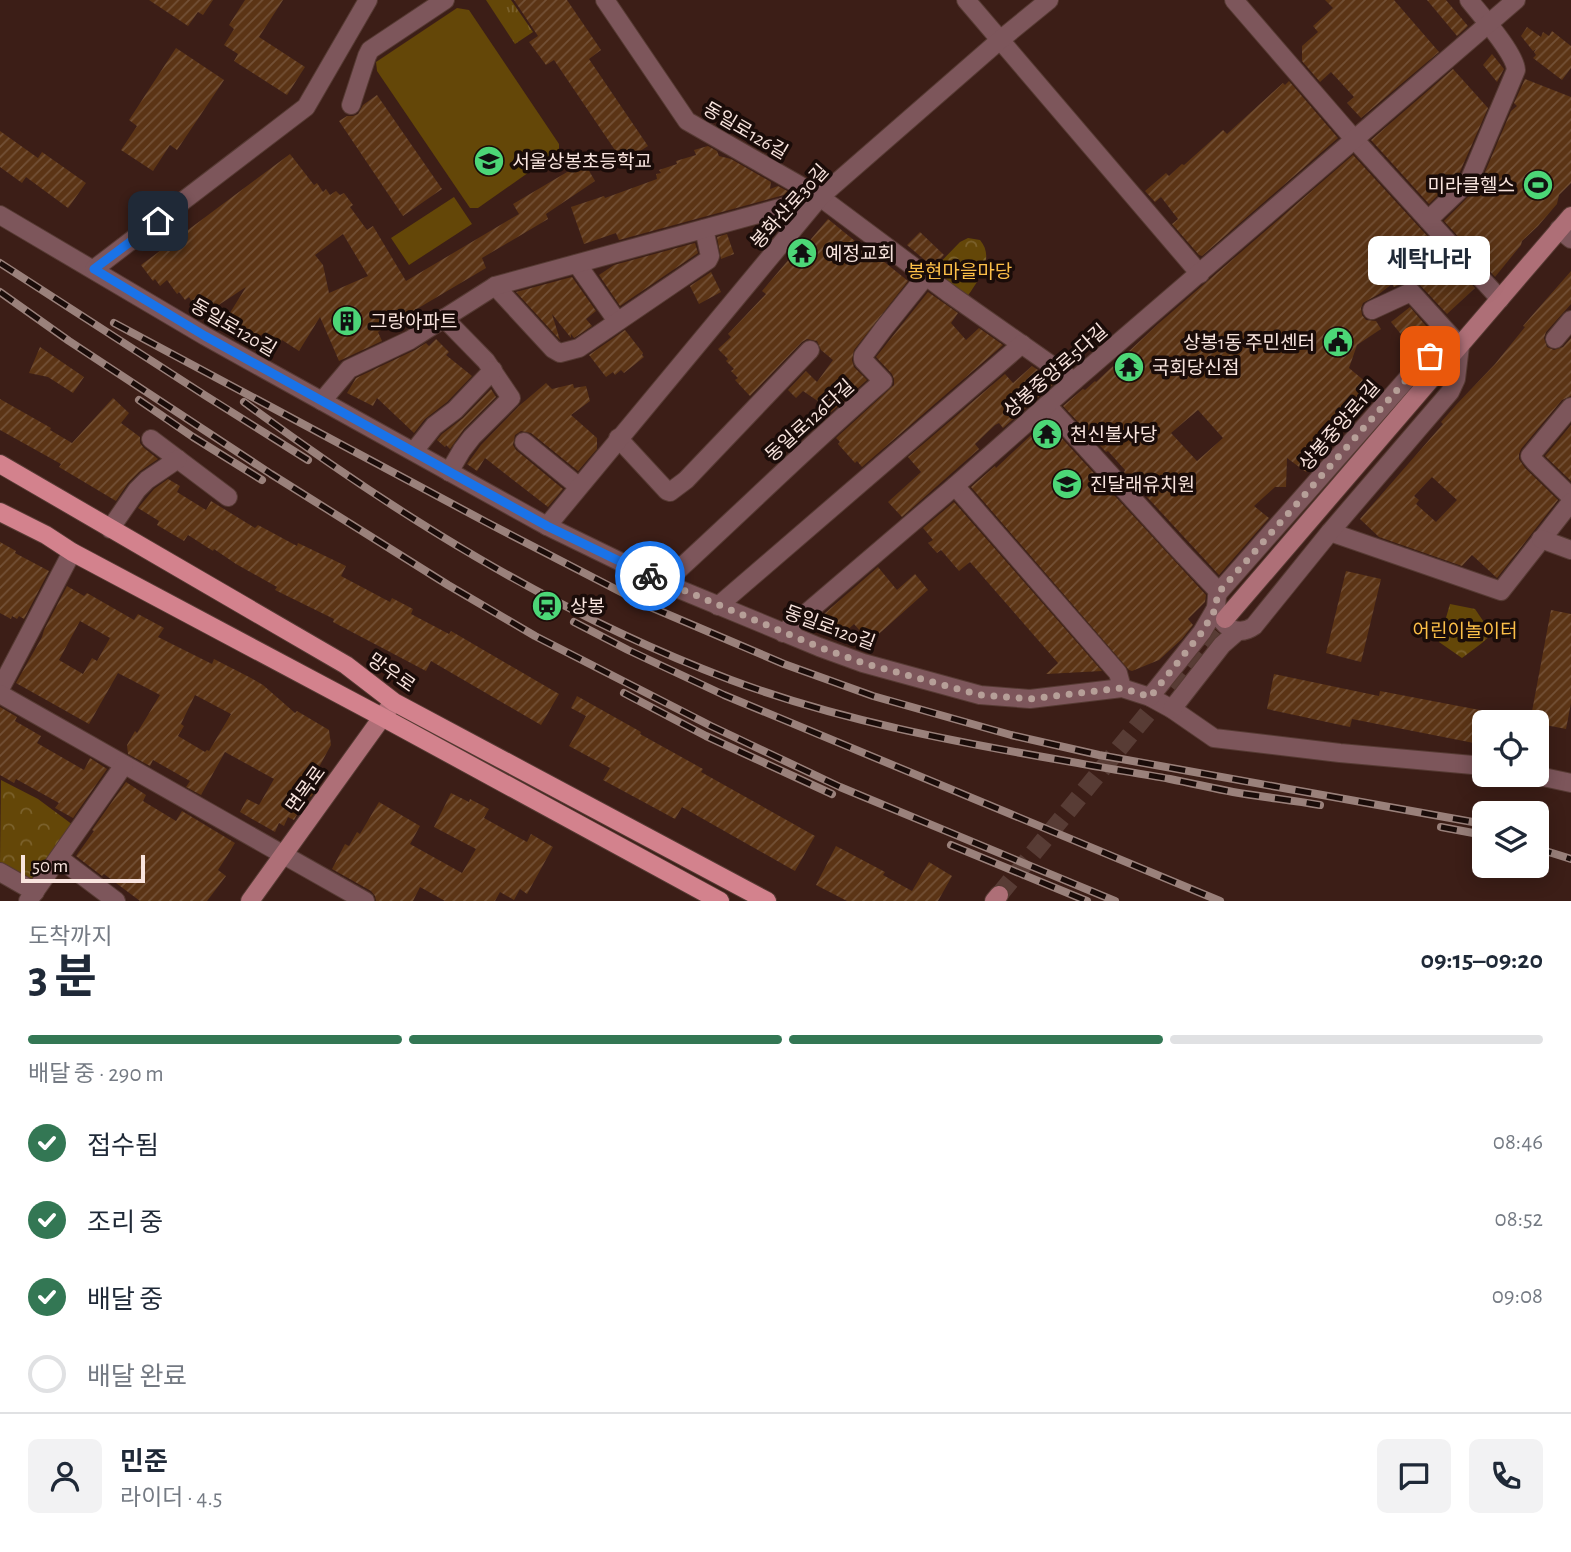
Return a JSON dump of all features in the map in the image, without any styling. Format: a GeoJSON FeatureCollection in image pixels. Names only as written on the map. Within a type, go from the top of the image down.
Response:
{"type":"FeatureCollection","features":[{"type":"Feature","properties":{"kind":"main road"},"geometry":{"type":"LineString","coordinates":[[1225,612],[1500,299],[1567,228]]}},
{"type":"Feature","properties":{"kind":"main road","name":"망우로"},"geometry":{"type":"LineString","coordinates":[[0,464],[346,665],[394,702],[767,901]]}},
{"type":"Feature","properties":{"kind":"main road"},"geometry":{"type":"LineString","coordinates":[[0,512],[720,901]]}},
{"type":"Feature","properties":{"kind":"main road","name":"면목로"},"geometry":{"type":"LineString","coordinates":[[250,901],[394,702]]}},
{"type":"Feature","properties":{"kind":"street"},"geometry":{"type":"LineString","coordinates":[[94,269],[306,107],[368,0]]}},
{"type":"Feature","properties":{"kind":"street"},"geometry":{"type":"LineString","coordinates":[[351,105],[370,50],[445,0]]}},
{"type":"Feature","properties":{"kind":"street","name":"동일로126길"},"geometry":{"type":"LineString","coordinates":[[605,0],[687,121],[820,197],[1074,381]]}},
{"type":"Feature","properties":{"kind":"street"},"geometry":{"type":"LineString","coordinates":[[966,0],[1200,274]]}},
{"type":"Feature","properties":{"kind":"street","name":"봉화산로30길"},"geometry":{"type":"LineString","coordinates":[[547,526],[820,197],[1049,0]]}},
{"type":"Feature","properties":{"kind":"street"},"geometry":{"type":"LineString","coordinates":[[1234,0],[1354,139],[1500,299]]}},
{"type":"Feature","properties":{"kind":"street"},"geometry":{"type":"LineString","coordinates":[[1428,220],[1471,179],[1516,70],[1515,62],[1469,0]]}},
{"type":"Feature","properties":{"kind":"street","name":"상봉중앙로5다길"},"geometry":{"type":"LineString","coordinates":[[783,633],[1516,0]]}},
{"type":"Feature","properties":{"kind":"street"},"geometry":{"type":"LineString","coordinates":[[322,401],[349,369],[410,340],[495,286],[820,197]]}},
{"type":"Feature","properties":{"kind":"street","name":"동일로120길"},"geometry":{"type":"LineString","coordinates":[[0,215],[205,336],[547,526],[664,583],[863,663],[980,695],[1030,699],[1122,688],[1150,697],[1214,738],[1472,765]]}},
{"type":"Feature","properties":{"kind":"street"},"geometry":{"type":"LineString","coordinates":[[495,286],[553,349],[560,353],[584,355],[617,321],[710,258],[704,229]]}},
{"type":"Feature","properties":{"kind":"street"},"geometry":{"type":"LineString","coordinates":[[577,264],[617,321]]}},
{"type":"Feature","properties":{"kind":"street","name":"동일로126다길"},"geometry":{"type":"LineString","coordinates":[[664,583],[822,434],[883,381],[863,360],[863,356],[926,276]]}},
{"type":"Feature","properties":{"kind":"street"},"geometry":{"type":"LineString","coordinates":[[1372,310],[1411,292],[1460,346]]}},
{"type":"Feature","properties":{"kind":"street"},"geometry":{"type":"LineString","coordinates":[[444,318],[486,361],[511,398],[472,437],[449,472]]}},
{"type":"Feature","properties":{"kind":"street"},"geometry":{"type":"LineString","coordinates":[[1555,339],[1571,320]]}},
{"type":"Feature","properties":{"kind":"street"},"geometry":{"type":"LineString","coordinates":[[718,606],[1022,344]]}},
{"type":"Feature","properties":{"kind":"street","name":"상봉중앙로1길"},"geometry":{"type":"LineString","coordinates":[[1150,697],[1202,632],[1225,612],[1421,363],[1430,356],[1460,346],[1456,379],[1450,392],[1254,626],[1249,630],[1225,612]]}},
{"type":"Feature","properties":{"kind":"street"},"geometry":{"type":"LineString","coordinates":[[618,438],[670,492],[686,480],[810,350]]}},
{"type":"Feature","properties":{"kind":"street"},"geometry":{"type":"LineString","coordinates":[[414,451],[431,428],[455,410],[493,370]]}},
{"type":"Feature","properties":{"kind":"street"},"geometry":{"type":"LineString","coordinates":[[1047,405],[1181,552],[1225,612]]}},
{"type":"Feature","properties":{"kind":"street"},"geometry":{"type":"LineString","coordinates":[[1330,532],[1501,591],[1569,505],[1531,456],[1571,407]]}},
{"type":"Feature","properties":{"kind":"street"},"geometry":{"type":"LineString","coordinates":[[151,439],[228,497]]}},
{"type":"Feature","properties":{"kind":"street"},"geometry":{"type":"LineString","coordinates":[[524,442],[578,486]]}},
{"type":"Feature","properties":{"kind":"street"},"geometry":{"type":"LineString","coordinates":[[110,529],[137,490],[147,480],[178,460]]}},
{"type":"Feature","properties":{"kind":"street"},"geometry":{"type":"LineString","coordinates":[[955,486],[1118,673],[1122,688]]}},
{"type":"Feature","properties":{"kind":"street"},"geometry":{"type":"LineString","coordinates":[[1541,539],[1571,550]]}},
{"type":"Feature","properties":{"kind":"street"},"geometry":{"type":"LineString","coordinates":[[72,552],[0,691],[124,765],[365,901]]}},
{"type":"Feature","properties":{"kind":"street","name":"상봉중앙로1길"},"geometry":{"type":"LineString","coordinates":[[1172,709],[1222,645],[1225,612]]}},
{"type":"Feature","properties":{"kind":"street"},"geometry":{"type":"LineString","coordinates":[[0,872],[31,896],[124,765]]}},
{"type":"Feature","properties":{"kind":"street"},"geometry":{"type":"LineString","coordinates":[[1549,778],[1571,783]]}},
{"type":"Feature","properties":{"kind":"street"},"geometry":{"type":"LineString","coordinates":[[58,858],[116,901]]}},
{"type":"Feature","properties":{"kind":"green space"},"geometry":{"type":"Polygon","coordinates":[[[486,0],[511,0],[533,32],[515,44],[486,0]]]}},
{"type":"Feature","properties":{"kind":"green space"},"geometry":{"type":"Polygon","coordinates":[[[457,8],[469,10],[559,144],[559,151],[478,208],[470,208],[377,71],[376,62],[457,8]]]}},
{"type":"Feature","properties":{"kind":"green space"},"geometry":{"type":"Polygon","coordinates":[[[454,197],[472,224],[409,265],[391,238],[454,197]]]}},
{"type":"Feature","properties":{"kind":"green space","name":"봉현마을마당"},"geometry":{"type":"Polygon","coordinates":[[[968,238],[980,240],[986,256],[982,272],[964,302],[928,275],[960,242],[968,238]]]}},
{"type":"Feature","properties":{"kind":"green space","name":"어린이놀이터"},"geometry":{"type":"Polygon","coordinates":[[[1450,604],[1475,609],[1492,634],[1462,658],[1439,642],[1450,604]]]}},
{"type":"Feature","properties":{"kind":"green space"},"geometry":{"type":"Polygon","coordinates":[[[1,780],[38,799],[73,825],[33,886],[0,866],[1,780]]]}},
{"type":"Feature","properties":{"kind":"building"},"geometry":{"type":"Polygon","coordinates":[[[149,0],[213,0],[203,15],[198,12],[188,26],[149,0]]]}},
{"type":"Feature","properties":{"kind":"building"},"geometry":{"type":"Polygon","coordinates":[[[245,0],[283,0],[259,37],[305,67],[287,95],[234,61],[238,54],[224,45],[234,29],[229,25],[245,0]]]}},
{"type":"Feature","properties":{"kind":"building"},"geometry":{"type":"Polygon","coordinates":[[[514,0],[567,0],[601,50],[589,59],[648,146],[623,162],[554,60],[546,65],[529,42],[538,36],[514,0]]]}},
{"type":"Feature","properties":{"kind":"building"},"geometry":{"type":"Polygon","coordinates":[[[1325,0],[1394,0],[1439,52],[1361,118],[1347,103],[1354,97],[1331,72],[1320,82],[1302,61],[1302,46],[1318,32],[1313,26],[1333,8],[1325,0]]]}},
{"type":"Feature","properties":{"kind":"building"},"geometry":{"type":"Polygon","coordinates":[[[1427,0],[1446,0],[1468,26],[1457,36],[1427,0]]]}},
{"type":"Feature","properties":{"kind":"building"},"geometry":{"type":"Polygon","coordinates":[[[1527,27],[1541,37],[1543,32],[1549,36],[1552,31],[1571,46],[1571,68],[1562,80],[1533,58],[1536,49],[1533,51],[1521,36],[1527,27]]]}},
{"type":"Feature","properties":{"kind":"building"},"geometry":{"type":"Polygon","coordinates":[[[176,48],[224,80],[177,150],[170,145],[153,171],[121,150],[137,126],[129,120],[176,48]]]}},
{"type":"Feature","properties":{"kind":"building"},"geometry":{"type":"Polygon","coordinates":[[[1492,54],[1504,69],[1497,82],[1483,65],[1492,54]]]}},
{"type":"Feature","properties":{"kind":"building"},"geometry":{"type":"Polygon","coordinates":[[[1453,69],[1488,108],[1459,174],[1429,204],[1371,140],[1453,69]]]}},
{"type":"Feature","properties":{"kind":"building"},"geometry":{"type":"Polygon","coordinates":[[[1525,79],[1571,97],[1571,183],[1559,195],[1557,204],[1522,241],[1495,277],[1444,221],[1479,186],[1511,111],[1517,106],[1514,103],[1525,79]]]}},
{"type":"Feature","properties":{"kind":"building"},"geometry":{"type":"Polygon","coordinates":[[[1289,81],[1338,138],[1202,256],[1199,255],[1172,224],[1178,219],[1161,197],[1155,202],[1145,191],[1166,173],[1169,176],[1184,165],[1223,130],[1227,134],[1283,83],[1285,85],[1289,81]]]}},
{"type":"Feature","properties":{"kind":"building"},"geometry":{"type":"Polygon","coordinates":[[[377,95],[442,189],[403,216],[339,121],[358,114],[363,105],[377,95]]]}},
{"type":"Feature","properties":{"kind":"building"},"geometry":{"type":"Polygon","coordinates":[[[0,131],[38,158],[42,152],[86,183],[68,208],[26,177],[22,183],[0,167],[0,131]]]}},
{"type":"Feature","properties":{"kind":"building"},"geometry":{"type":"Polygon","coordinates":[[[708,146],[717,151],[719,156],[731,159],[771,182],[770,189],[778,186],[791,193],[619,240],[616,233],[584,244],[571,207],[657,179],[656,174],[661,173],[659,170],[696,155],[694,150],[708,146]]]}},
{"type":"Feature","properties":{"kind":"building"},"geometry":{"type":"Polygon","coordinates":[[[290,154],[314,185],[317,183],[323,192],[326,189],[330,195],[336,191],[340,195],[344,193],[353,205],[350,207],[367,230],[373,226],[406,281],[519,214],[513,204],[584,162],[595,181],[546,214],[548,219],[482,258],[486,268],[378,332],[382,341],[339,361],[320,317],[299,351],[264,333],[253,341],[250,347],[220,329],[246,287],[208,312],[199,301],[194,305],[189,297],[185,300],[179,292],[177,294],[167,280],[160,286],[141,265],[290,154]],[[343,234],[315,255],[323,265],[329,293],[368,276],[343,234]]]}},
{"type":"Feature","properties":{"kind":"building"},"geometry":{"type":"Polygon","coordinates":[[[1353,155],[1475,288],[1447,314],[1419,284],[1412,281],[1394,287],[1392,284],[1363,303],[1362,315],[1366,320],[1376,321],[1381,329],[1357,345],[1349,368],[1373,388],[1306,472],[1287,458],[1286,487],[1275,487],[1254,506],[1269,518],[1219,575],[1108,451],[1106,452],[1063,406],[1096,382],[1158,324],[1353,155]],[[1198,410],[1171,433],[1197,461],[1223,438],[1198,410]]]}},
{"type":"Feature","properties":{"kind":"building"},"geometry":{"type":"Polygon","coordinates":[[[828,219],[908,281],[854,350],[854,367],[867,380],[829,414],[824,409],[825,406],[803,391],[796,398],[788,390],[806,371],[817,382],[833,360],[821,350],[817,341],[807,339],[802,342],[750,396],[735,380],[738,378],[731,371],[734,369],[718,349],[731,337],[728,334],[766,294],[762,291],[803,243],[806,245],[828,219]]]}},
{"type":"Feature","properties":{"kind":"building"},"geometry":{"type":"Polygon","coordinates":[[[920,232],[944,255],[933,267],[907,245],[920,232]]]}},
{"type":"Feature","properties":{"kind":"building"},"geometry":{"type":"Polygon","coordinates":[[[727,234],[734,254],[721,259],[717,237],[727,234]]]}},
{"type":"Feature","properties":{"kind":"building"},"geometry":{"type":"Polygon","coordinates":[[[695,243],[698,253],[620,306],[599,275],[614,265],[695,243]]]}},
{"type":"Feature","properties":{"kind":"building"},"geometry":{"type":"Polygon","coordinates":[[[1571,271],[1571,304],[1546,332],[1544,338],[1547,347],[1554,350],[1563,347],[1571,338],[1571,396],[1562,400],[1519,454],[1525,468],[1558,500],[1497,578],[1472,555],[1462,566],[1379,537],[1360,519],[1443,424],[1441,422],[1495,364],[1525,327],[1523,326],[1571,271]],[[1432,477],[1414,496],[1419,500],[1416,504],[1436,522],[1457,500],[1432,477]]]}},
{"type":"Feature","properties":{"kind":"building"},"geometry":{"type":"Polygon","coordinates":[[[711,272],[721,292],[699,304],[690,286],[711,272]]]}},
{"type":"Feature","properties":{"kind":"building"},"geometry":{"type":"Polygon","coordinates":[[[572,277],[596,311],[586,319],[592,326],[574,338],[571,334],[571,338],[552,314],[560,340],[516,292],[572,277]]]}},
{"type":"Feature","properties":{"kind":"building"},"geometry":{"type":"Polygon","coordinates":[[[928,292],[958,313],[951,323],[966,340],[979,328],[1003,345],[862,467],[857,461],[855,463],[836,438],[894,385],[892,374],[876,357],[928,292]]]}},
{"type":"Feature","properties":{"kind":"building"},"geometry":{"type":"Polygon","coordinates":[[[1410,307],[1432,333],[1417,348],[1407,335],[1404,338],[1391,322],[1410,307]]]}},
{"type":"Feature","properties":{"kind":"building"},"geometry":{"type":"Polygon","coordinates":[[[625,330],[644,357],[624,373],[621,370],[606,377],[589,355],[625,330]]]}},
{"type":"Feature","properties":{"kind":"building"},"geometry":{"type":"Polygon","coordinates":[[[436,339],[449,352],[446,355],[472,376],[447,402],[425,419],[414,433],[377,398],[373,406],[347,393],[356,378],[426,343],[429,346],[436,339]]]}},
{"type":"Feature","properties":{"kind":"building"},"geometry":{"type":"Polygon","coordinates":[[[40,347],[84,377],[73,393],[48,377],[29,373],[40,347]]]}},
{"type":"Feature","properties":{"kind":"building"},"geometry":{"type":"Polygon","coordinates":[[[1032,366],[1056,382],[1003,428],[999,423],[995,425],[975,444],[979,449],[902,517],[888,502],[921,472],[908,457],[1005,374],[1013,383],[1032,366]]]}},
{"type":"Feature","properties":{"kind":"building"},"geometry":{"type":"Polygon","coordinates":[[[546,383],[552,389],[573,384],[574,388],[586,386],[590,401],[571,415],[597,438],[597,449],[578,471],[531,433],[521,431],[515,435],[513,445],[516,450],[563,489],[548,507],[485,458],[477,471],[467,464],[481,445],[519,406],[546,383]]]}},
{"type":"Feature","properties":{"kind":"building"},"geometry":{"type":"Polygon","coordinates":[[[491,389],[496,397],[464,429],[450,449],[437,440],[463,418],[491,389]]]}},
{"type":"Feature","properties":{"kind":"building"},"geometry":{"type":"Polygon","coordinates":[[[113,398],[129,413],[121,423],[140,437],[144,448],[158,459],[128,483],[116,501],[59,467],[61,464],[0,430],[0,399],[72,443],[113,398]]]}},
{"type":"Feature","properties":{"kind":"building"},"geometry":{"type":"Polygon","coordinates":[[[1046,421],[1206,595],[1205,602],[1188,619],[1193,625],[1182,639],[1159,660],[1132,671],[971,487],[995,466],[996,468],[1046,421]]]}},
{"type":"Feature","properties":{"kind":"building"},"geometry":{"type":"Polygon","coordinates":[[[1571,425],[1571,481],[1545,456],[1571,425]]]}},
{"type":"Feature","properties":{"kind":"building"},"geometry":{"type":"Polygon","coordinates":[[[168,479],[180,486],[177,492],[206,510],[211,501],[255,528],[258,525],[297,546],[298,543],[346,566],[341,576],[390,602],[392,598],[413,609],[411,614],[449,634],[451,631],[559,694],[541,725],[431,661],[426,671],[333,622],[334,619],[275,590],[277,587],[214,549],[213,551],[188,535],[184,541],[157,525],[159,521],[138,508],[154,489],[168,479]]]}},
{"type":"Feature","properties":{"kind":"building"},"geometry":{"type":"Polygon","coordinates":[[[954,502],[1102,671],[1046,674],[1058,663],[970,562],[959,571],[941,550],[937,553],[928,543],[933,540],[923,528],[954,502]]]}},
{"type":"Feature","properties":{"kind":"building"},"geometry":{"type":"Polygon","coordinates":[[[0,542],[49,571],[24,619],[12,616],[11,619],[0,613],[0,542]]]}},
{"type":"Feature","properties":{"kind":"building"},"geometry":{"type":"Polygon","coordinates":[[[878,567],[897,590],[915,574],[928,590],[872,640],[863,629],[861,632],[854,624],[841,636],[825,629],[817,620],[878,567]]]}},
{"type":"Feature","properties":{"kind":"building"},"geometry":{"type":"Polygon","coordinates":[[[1346,571],[1381,579],[1361,662],[1326,653],[1346,571]]]}},
{"type":"Feature","properties":{"kind":"building"},"geometry":{"type":"Polygon","coordinates":[[[67,586],[84,596],[87,593],[134,620],[138,614],[164,628],[158,637],[212,664],[214,659],[251,678],[295,713],[297,711],[329,730],[331,745],[312,780],[320,784],[311,797],[308,795],[294,820],[288,817],[284,826],[279,823],[275,832],[240,812],[247,799],[259,805],[274,779],[225,752],[201,795],[186,787],[190,781],[153,760],[150,766],[128,754],[127,745],[160,695],[118,673],[89,724],[16,683],[67,586]],[[80,621],[59,660],[83,674],[92,658],[97,661],[110,638],[80,621]],[[195,695],[178,736],[205,752],[209,751],[231,714],[195,695]]]}},
{"type":"Feature","properties":{"kind":"building"},"geometry":{"type":"Polygon","coordinates":[[[1551,610],[1571,614],[1571,703],[1566,729],[1549,726],[1549,710],[1532,710],[1551,610]]]}},
{"type":"Feature","properties":{"kind":"building"},"geometry":{"type":"Polygon","coordinates":[[[1274,674],[1379,696],[1380,691],[1480,710],[1472,710],[1472,743],[1352,719],[1350,727],[1267,709],[1274,674]]]}},
{"type":"Feature","properties":{"kind":"building"},"geometry":{"type":"Polygon","coordinates":[[[577,696],[703,769],[701,772],[815,836],[795,871],[682,807],[675,819],[603,780],[610,768],[569,746],[586,716],[571,708],[577,696]]]}},
{"type":"Feature","properties":{"kind":"building"},"geometry":{"type":"Polygon","coordinates":[[[0,707],[17,717],[15,721],[41,736],[37,743],[84,770],[90,758],[107,769],[73,818],[55,808],[59,803],[16,779],[14,783],[0,775],[0,707]]]}},
{"type":"Feature","properties":{"kind":"building"},"geometry":{"type":"Polygon","coordinates":[[[126,782],[146,795],[143,801],[176,821],[182,811],[235,843],[218,870],[226,876],[207,901],[140,901],[76,856],[126,782]]]}},
{"type":"Feature","properties":{"kind":"building"},"geometry":{"type":"Polygon","coordinates":[[[451,793],[489,809],[484,818],[527,842],[531,834],[553,847],[527,894],[520,889],[514,900],[500,892],[495,901],[445,901],[420,887],[413,901],[376,901],[371,891],[332,869],[345,844],[349,846],[357,832],[360,834],[379,802],[420,826],[410,844],[462,873],[476,849],[434,827],[451,793]]]}},
{"type":"Feature","properties":{"kind":"building"},"geometry":{"type":"Polygon","coordinates":[[[836,846],[885,872],[883,875],[912,891],[929,862],[952,876],[938,901],[847,901],[816,885],[836,846]]]}},
{"type":"Feature","properties":{"kind":"tunnel"},"geometry":{"type":"LineString","coordinates":[[999,895],[1225,619]]}},
{"type":"Feature","properties":{"kind":"railway"},"geometry":{"type":"LineString","coordinates":[[0,263],[308,460]]}},
{"type":"Feature","properties":{"kind":"railway"},"geometry":{"type":"LineString","coordinates":[[0,292],[69,341],[271,474],[535,636],[711,726],[840,787],[1115,901]]}},
{"type":"Feature","properties":{"kind":"railway"},"geometry":{"type":"LineString","coordinates":[[114,323],[648,606],[784,664],[873,696],[1011,735],[1099,755],[1472,822]]}},
{"type":"Feature","properties":{"kind":"railway"},"geometry":{"type":"LineString","coordinates":[[139,400],[262,480]]}},
{"type":"Feature","properties":{"kind":"railway"},"geometry":{"type":"LineString","coordinates":[[244,402],[359,483],[478,558],[602,624],[731,680],[857,719],[942,738],[1233,792],[1320,805]]}},
{"type":"Feature","properties":{"kind":"railway"},"geometry":{"type":"LineString","coordinates":[[574,622],[724,695],[1220,901]]}},
{"type":"Feature","properties":{"kind":"railway"},"geometry":{"type":"LineString","coordinates":[[624,693],[706,736],[832,794]]}},
{"type":"Feature","properties":{"kind":"railway"},"geometry":{"type":"LineString","coordinates":[[1441,827],[1472,833]]}},
{"type":"Feature","properties":{"kind":"railway"},"geometry":{"type":"LineString","coordinates":[[951,845],[1087,901]]}},
{"type":"Feature","properties":{"kind":"railway"},"geometry":{"type":"LineString","coordinates":[[1549,852],[1571,859]]}},
{"type":"Feature","properties":{"kind":"way so far"},"geometry":{"type":"LineString","coordinates":[[650,576],[863,663],[980,695],[1030,699],[1122,688],[1150,697],[1202,632],[1216,608],[1219,592],[1430,356]]}},
{"type":"Feature","properties":{"kind":"place","name":"서울상봉초등학교"},"geometry":{"type":"Point","coordinates":[489,161]}},
{"type":"Feature","properties":{"kind":"place","name":"미라클헬스"},"geometry":{"type":"Point","coordinates":[1538,185]}},
{"type":"Feature","properties":{"kind":"place","name":"예정교회"},"geometry":{"type":"Point","coordinates":[802,253]}},
{"type":"Feature","properties":{"kind":"place","name":"그랑아파트"},"geometry":{"type":"Point","coordinates":[347,321]}},
{"type":"Feature","properties":{"kind":"place","name":"상봉1동 주민센터"},"geometry":{"type":"Point","coordinates":[1338,342]}},
{"type":"Feature","properties":{"kind":"place","name":"세탁나라"},"geometry":{"type":"Point","coordinates":[1430,356]}},
{"type":"Feature","properties":{"kind":"place","name":"국회당신점"},"geometry":{"type":"Point","coordinates":[1129,367]}},
{"type":"Feature","properties":{"kind":"place","name":"천신불사당"},"geometry":{"type":"Point","coordinates":[1047,434]}},
{"type":"Feature","properties":{"kind":"place","name":"진달래유치원"},"geometry":{"type":"Point","coordinates":[1067,484]}},
{"type":"Feature","properties":{"kind":"place","name":"상봉"},"geometry":{"type":"Point","coordinates":[547,606]}},
{"type":"Feature","properties":{"kind":"route"},"geometry":{"type":"LineString","coordinates":[[158,221],[94,269],[205,336],[449,472],[547,526],[650,576]]}}]}
